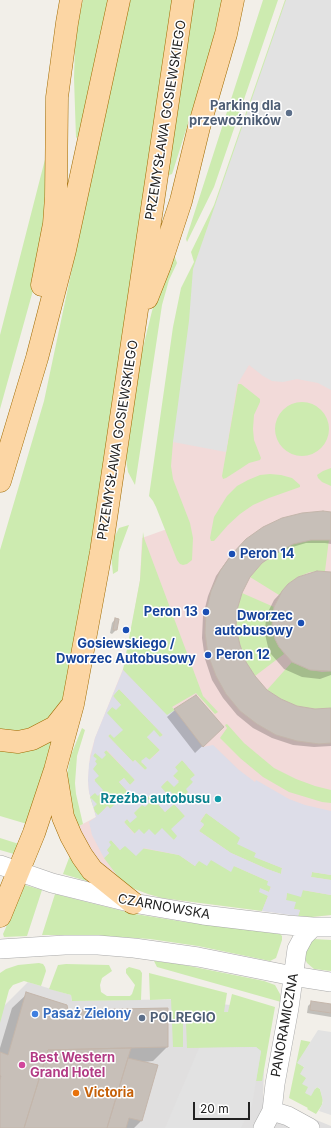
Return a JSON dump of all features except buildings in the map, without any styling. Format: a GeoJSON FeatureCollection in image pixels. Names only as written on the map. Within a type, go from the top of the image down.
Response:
{"type":"FeatureCollection","features":[{"type":"Feature","properties":{"kind":"main road"},"geometry":{"type":"LineString","coordinates":[[43,332],[40,293],[54,224],[56,197],[57,97],[71,0]]}},
{"type":"Feature","properties":{"kind":"main road"},"geometry":{"type":"LineString","coordinates":[[0,481],[65,250],[119,0]]}},
{"type":"Feature","properties":{"kind":"main road","name":"PRZEMYSŁAWA GOSIEWSKIEGO"},"geometry":{"type":"LineString","coordinates":[[0,916],[9,869],[34,833],[55,770],[74,704],[101,552],[184,0]]}},
{"type":"Feature","properties":{"kind":"main road"},"geometry":{"type":"LineString","coordinates":[[134,331],[160,265],[181,200],[199,128],[226,34],[233,0]]}},
{"type":"Feature","properties":{"kind":"main road"},"geometry":{"type":"LineString","coordinates":[[0,740],[18,742],[32,739],[45,733],[55,727],[74,704]]}},
{"type":"Feature","properties":{"kind":"main road"},"geometry":{"type":"LineString","coordinates":[[55,770],[63,817],[82,856],[92,870],[132,903]]}},
{"type":"Feature","properties":{"kind":"street","name":"CZARNOWSKA"},"geometry":{"type":"LineString","coordinates":[[9,869],[132,903],[203,915],[322,927]]}},
{"type":"Feature","properties":{"kind":"street","name":"PANORAMICZNA"},"geometry":{"type":"LineString","coordinates":[[272,1111],[275,1084],[289,1008],[298,945],[304,936],[322,927]]}},
{"type":"Feature","properties":{"kind":"street"},"geometry":{"type":"LineString","coordinates":[[0,949],[65,945],[134,948],[198,957],[331,982]]}},
{"type":"Feature","properties":{"kind":"street"},"geometry":{"type":"LineString","coordinates":[[263,1128],[272,1111],[288,1116],[310,1128]]}},
{"type":"Feature","properties":{"kind":"shaded area"},"geometry":{"type":"Polygon","coordinates":[[[285,0],[331,0],[331,915],[312,917],[162,898],[148,894],[125,885],[104,870],[75,828],[96,817],[89,792],[88,780],[90,756],[95,738],[125,664],[140,580],[142,538],[167,529],[163,481],[209,226],[285,0]]]}},
{"type":"Feature","properties":{"kind":"shaded area","name":"Parking dla przewoźników"},"geometry":{"type":"Polygon","coordinates":[[[286,0],[331,0],[331,390],[318,383],[297,379],[283,382],[272,381],[249,365],[237,385],[226,452],[173,442],[189,321],[193,269],[286,0]]]}},
{"type":"Feature","properties":{"kind":"shaded area"},"geometry":{"type":"Polygon","coordinates":[[[123,670],[167,715],[175,710],[203,747],[213,745],[239,770],[255,782],[256,780],[289,799],[305,805],[331,811],[331,875],[312,872],[311,877],[331,880],[331,895],[303,890],[301,897],[287,893],[286,900],[296,902],[294,909],[300,910],[298,916],[262,911],[268,896],[259,892],[260,888],[269,892],[271,887],[267,885],[268,881],[234,866],[231,872],[211,860],[207,866],[199,861],[195,866],[179,855],[144,848],[136,856],[125,846],[120,850],[111,840],[109,842],[111,845],[107,850],[109,853],[104,858],[92,835],[89,822],[96,817],[94,810],[98,815],[108,806],[110,809],[115,804],[112,801],[120,794],[123,797],[128,792],[119,782],[124,778],[130,785],[135,780],[107,750],[104,752],[106,755],[102,759],[95,753],[93,756],[97,759],[95,761],[97,764],[93,769],[99,776],[94,780],[103,790],[98,796],[95,793],[90,797],[88,780],[89,764],[95,738],[123,670]],[[119,689],[113,696],[121,705],[116,710],[112,707],[107,713],[123,730],[114,738],[110,734],[108,736],[133,762],[135,760],[145,770],[147,768],[141,761],[146,757],[150,760],[160,750],[147,737],[154,730],[160,737],[163,735],[119,689]],[[182,760],[175,767],[178,771],[173,776],[179,782],[174,787],[167,780],[161,787],[167,794],[170,791],[179,801],[181,799],[184,802],[189,797],[186,794],[188,792],[186,789],[193,782],[190,779],[195,775],[182,760]],[[150,795],[147,798],[150,802],[145,807],[142,805],[134,813],[137,817],[130,823],[127,819],[124,822],[134,834],[139,829],[144,834],[149,829],[155,835],[162,828],[174,840],[177,836],[171,829],[185,816],[174,804],[165,812],[150,795]],[[206,813],[200,821],[204,824],[199,831],[231,853],[281,874],[282,868],[254,857],[256,853],[237,844],[240,838],[206,813]]]}},
{"type":"Feature","properties":{"kind":"shaded area"},"geometry":{"type":"Polygon","coordinates":[[[91,798],[97,804],[93,808],[91,798]]]}},
{"type":"Feature","properties":{"kind":"shaded area"},"geometry":{"type":"Polygon","coordinates":[[[28,982],[71,995],[72,1001],[186,999],[266,1010],[263,1098],[331,1126],[331,1128],[0,1128],[0,1010],[28,982]]]}},
{"type":"Feature","properties":{"kind":"shaded area"},"geometry":{"type":"Polygon","coordinates":[[[318,1030],[331,1032],[331,1115],[319,1111],[323,1102],[320,1089],[317,1087],[311,1096],[305,1093],[308,1087],[302,1084],[306,1078],[300,1074],[304,1067],[297,1063],[318,1030]]]}},
{"type":"Feature","properties":{"kind":"shaded area"},"geometry":{"type":"Polygon","coordinates":[[[256,1047],[261,1051],[252,1105],[241,1128],[165,1128],[199,1048],[256,1047]]]}},
{"type":"Feature","properties":{"kind":"green space"},"geometry":{"type":"Polygon","coordinates":[[[83,0],[108,0],[80,135],[76,138],[74,78],[75,48],[78,22],[83,0]]]}},
{"type":"Feature","properties":{"kind":"green space"},"geometry":{"type":"Polygon","coordinates":[[[129,0],[173,0],[83,597],[62,704],[56,713],[27,732],[0,731],[0,550],[44,401],[129,0]]]}},
{"type":"Feature","properties":{"kind":"green space"},"geometry":{"type":"Polygon","coordinates":[[[194,0],[223,0],[204,73],[172,174],[169,175],[168,174],[194,0]]]}},
{"type":"Feature","properties":{"kind":"green space"},"geometry":{"type":"Polygon","coordinates":[[[263,0],[278,0],[214,187],[187,242],[186,239],[263,0]]]}},
{"type":"Feature","properties":{"kind":"green space"},"geometry":{"type":"Polygon","coordinates":[[[285,0],[289,0],[173,442],[171,466],[173,479],[190,523],[193,538],[192,560],[183,565],[177,560],[156,507],[149,496],[173,327],[181,288],[194,262],[191,252],[214,205],[285,0]]]}},
{"type":"Feature","properties":{"kind":"green space"},"geometry":{"type":"Polygon","coordinates":[[[51,136],[51,186],[37,276],[0,409],[0,335],[51,136]]]}},
{"type":"Feature","properties":{"kind":"green space"},"geometry":{"type":"Polygon","coordinates":[[[172,249],[177,263],[169,280],[162,305],[135,485],[128,472],[126,459],[141,356],[152,311],[172,249]]]}},
{"type":"Feature","properties":{"kind":"green space"},"geometry":{"type":"Polygon","coordinates":[[[238,384],[241,384],[260,399],[254,415],[253,429],[254,440],[261,458],[260,460],[249,463],[223,479],[222,476],[238,384]]]}},
{"type":"Feature","properties":{"kind":"green space"},"geometry":{"type":"Polygon","coordinates":[[[302,402],[312,404],[321,410],[327,419],[329,429],[327,439],[321,448],[312,454],[302,456],[292,454],[283,448],[277,439],[275,429],[277,419],[283,410],[292,404],[302,402]]]}},
{"type":"Feature","properties":{"kind":"green space"},"geometry":{"type":"Polygon","coordinates":[[[331,468],[331,486],[322,482],[317,475],[331,468]]]}},
{"type":"Feature","properties":{"kind":"green space"},"geometry":{"type":"Polygon","coordinates":[[[270,474],[292,478],[300,485],[300,487],[253,505],[228,525],[214,541],[211,541],[210,538],[214,517],[227,496],[237,486],[248,480],[260,475],[270,474]]]}},
{"type":"Feature","properties":{"kind":"green space"},"geometry":{"type":"Polygon","coordinates":[[[129,525],[119,552],[118,571],[113,574],[111,554],[115,536],[119,528],[129,525]]]}},
{"type":"Feature","properties":{"kind":"green space"},"geometry":{"type":"Polygon","coordinates":[[[143,532],[203,696],[218,712],[215,714],[196,693],[172,707],[175,710],[167,716],[123,670],[140,580],[143,532]]]}},
{"type":"Feature","properties":{"kind":"green space"},"geometry":{"type":"Polygon","coordinates":[[[329,539],[325,571],[310,572],[298,577],[288,584],[279,595],[250,577],[262,563],[293,544],[311,540],[329,539]]]}},
{"type":"Feature","properties":{"kind":"green space"},"geometry":{"type":"Polygon","coordinates":[[[242,593],[274,607],[272,621],[273,630],[277,643],[284,654],[255,676],[246,662],[236,628],[237,610],[242,593]]]}},
{"type":"Feature","properties":{"kind":"green space"},"geometry":{"type":"Polygon","coordinates":[[[292,662],[310,670],[322,672],[331,671],[331,708],[315,709],[297,706],[281,699],[267,690],[292,662]]]}},
{"type":"Feature","properties":{"kind":"green space"},"geometry":{"type":"Polygon","coordinates":[[[119,689],[163,735],[160,737],[147,737],[160,750],[149,760],[141,762],[148,768],[145,770],[135,760],[133,762],[108,736],[110,734],[106,713],[112,707],[121,705],[113,696],[119,689]]]}},
{"type":"Feature","properties":{"kind":"green space"},"geometry":{"type":"Polygon","coordinates":[[[227,724],[244,743],[274,768],[296,779],[331,790],[331,803],[322,802],[289,792],[263,777],[240,758],[220,738],[227,728],[225,725],[227,724]]]}},
{"type":"Feature","properties":{"kind":"green space"},"geometry":{"type":"Polygon","coordinates":[[[82,728],[85,730],[77,756],[75,783],[83,824],[75,828],[67,775],[71,755],[82,728]]]}},
{"type":"Feature","properties":{"kind":"green space"},"geometry":{"type":"Polygon","coordinates":[[[52,741],[53,743],[27,824],[0,816],[0,748],[52,741]]]}},
{"type":"Feature","properties":{"kind":"green space"},"geometry":{"type":"Polygon","coordinates":[[[106,750],[135,780],[130,785],[124,778],[119,782],[128,792],[123,797],[120,794],[116,804],[110,809],[107,806],[98,816],[95,812],[90,797],[95,792],[97,795],[93,769],[94,761],[96,760],[93,756],[95,753],[104,752],[106,750]]]}},
{"type":"Feature","properties":{"kind":"green space"},"geometry":{"type":"Polygon","coordinates":[[[182,760],[195,775],[188,792],[189,797],[184,802],[179,801],[167,794],[160,787],[168,780],[179,781],[173,776],[175,767],[182,760]]]}},
{"type":"Feature","properties":{"kind":"green space"},"geometry":{"type":"Polygon","coordinates":[[[150,795],[165,812],[174,804],[185,816],[178,836],[174,840],[155,835],[135,834],[124,822],[127,819],[130,822],[136,816],[133,813],[142,804],[150,801],[147,798],[150,795]]]}},
{"type":"Feature","properties":{"kind":"green space"},"geometry":{"type":"Polygon","coordinates":[[[206,813],[241,838],[256,853],[255,857],[282,868],[281,874],[231,853],[199,831],[204,825],[200,822],[206,813]]]}},
{"type":"Feature","properties":{"kind":"green space"},"geometry":{"type":"Polygon","coordinates":[[[0,838],[19,844],[14,854],[0,850],[0,838]]]}},
{"type":"Feature","properties":{"kind":"green space"},"geometry":{"type":"Polygon","coordinates":[[[111,840],[120,850],[125,845],[179,855],[195,866],[198,861],[211,860],[234,866],[268,881],[271,886],[269,892],[260,889],[268,896],[262,911],[162,898],[132,888],[119,878],[104,858],[109,853],[106,850],[108,842],[111,840]]]}},
{"type":"Feature","properties":{"kind":"green space"},"geometry":{"type":"Polygon","coordinates":[[[72,855],[90,882],[63,874],[69,858],[72,855]]]}},
{"type":"Feature","properties":{"kind":"green space"},"geometry":{"type":"Polygon","coordinates":[[[312,872],[331,875],[331,880],[311,877],[312,872]]]}},
{"type":"Feature","properties":{"kind":"green space"},"geometry":{"type":"Polygon","coordinates":[[[25,885],[42,890],[27,936],[4,937],[3,934],[25,885]]]}},
{"type":"Feature","properties":{"kind":"green space"},"geometry":{"type":"Polygon","coordinates":[[[302,890],[331,895],[331,915],[312,917],[298,916],[300,910],[294,909],[286,900],[287,893],[302,890]]]}},
{"type":"Feature","properties":{"kind":"green space"},"geometry":{"type":"Polygon","coordinates":[[[55,894],[135,914],[280,934],[282,936],[282,940],[276,958],[270,961],[198,946],[150,939],[90,935],[42,935],[55,894]]]}},
{"type":"Feature","properties":{"kind":"green space"},"geometry":{"type":"Polygon","coordinates":[[[313,939],[331,940],[331,971],[314,969],[307,963],[305,959],[305,948],[313,939]]]}},
{"type":"Feature","properties":{"kind":"green space"},"geometry":{"type":"Polygon","coordinates":[[[154,961],[179,964],[264,981],[275,985],[280,994],[281,1002],[157,967],[154,961]]]}},
{"type":"Feature","properties":{"kind":"green space"},"geometry":{"type":"Polygon","coordinates":[[[43,964],[46,971],[41,986],[24,981],[13,985],[9,990],[0,1023],[0,973],[6,969],[18,965],[43,964]]]}},
{"type":"Feature","properties":{"kind":"green space"},"geometry":{"type":"Polygon","coordinates":[[[58,965],[109,965],[112,971],[102,978],[100,985],[101,992],[107,996],[130,996],[135,985],[126,973],[126,969],[129,967],[140,970],[142,973],[141,1000],[72,1001],[71,995],[49,989],[58,965]]]}},
{"type":"Feature","properties":{"kind":"green space"},"geometry":{"type":"Polygon","coordinates":[[[149,973],[227,993],[224,1012],[228,1012],[232,994],[275,1007],[262,1081],[256,1081],[261,1051],[256,1047],[187,1048],[186,1023],[183,1022],[183,1047],[173,1047],[171,999],[150,1000],[149,973]]]}},
{"type":"Feature","properties":{"kind":"green space"},"geometry":{"type":"Polygon","coordinates":[[[301,1040],[311,1042],[298,1063],[304,1067],[306,1078],[315,1089],[317,1087],[320,1089],[323,1099],[322,1105],[316,1114],[289,1098],[301,1040]]]}},
{"type":"Feature","properties":{"kind":"place","name":"Parking dla przewoźników"},"geometry":{"type":"Point","coordinates":[289,113]}},
{"type":"Feature","properties":{"kind":"place","name":"Peron 14"},"geometry":{"type":"Point","coordinates":[232,554]}},
{"type":"Feature","properties":{"kind":"place","name":"Peron 13"},"geometry":{"type":"Point","coordinates":[206,612]}},
{"type":"Feature","properties":{"kind":"place","name":"Dworzec autobusowy"},"geometry":{"type":"Point","coordinates":[301,623]}},
{"type":"Feature","properties":{"kind":"place","name":"Gosiewskiego / Dworzec Autobusowy"},"geometry":{"type":"Point","coordinates":[126,630]}},
{"type":"Feature","properties":{"kind":"place","name":"Peron 12"},"geometry":{"type":"Point","coordinates":[208,655]}},
{"type":"Feature","properties":{"kind":"place","name":"Rzeźba autobusu"},"geometry":{"type":"Point","coordinates":[218,799]}},
{"type":"Feature","properties":{"kind":"place","name":"Pasaż Zielony"},"geometry":{"type":"Point","coordinates":[35,1014]}},
{"type":"Feature","properties":{"kind":"place","name":"POLREGIO"},"geometry":{"type":"Point","coordinates":[142,1018]}},
{"type":"Feature","properties":{"kind":"place","name":"Best Western Grand Hotel"},"geometry":{"type":"Point","coordinates":[22,1065]}},
{"type":"Feature","properties":{"kind":"place","name":"Victoria"},"geometry":{"type":"Point","coordinates":[76,1093]}}]}
